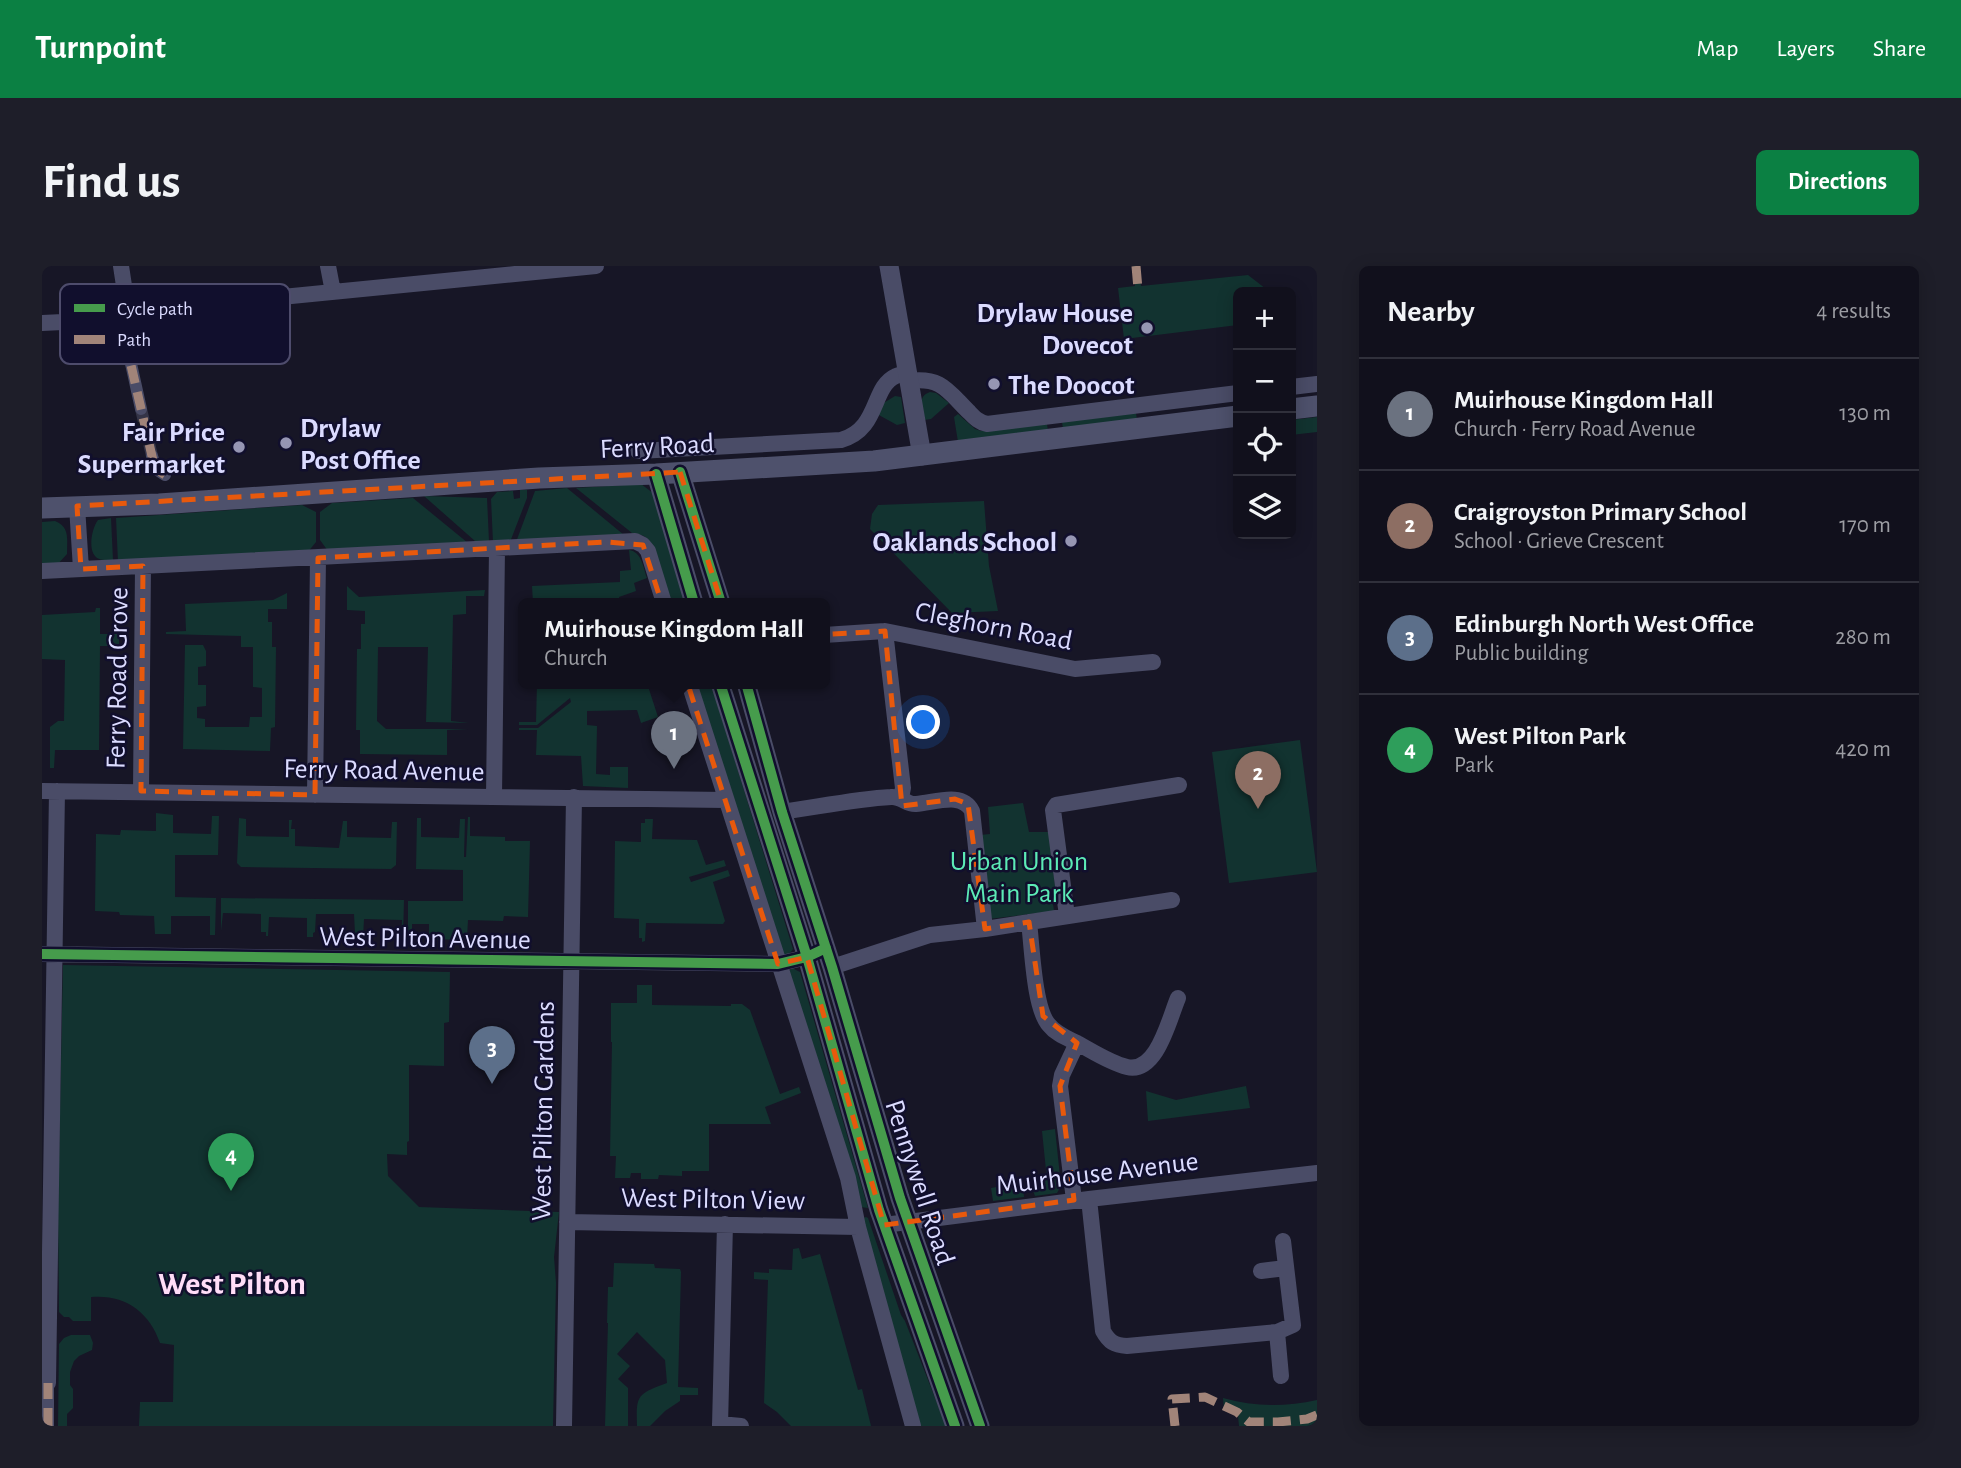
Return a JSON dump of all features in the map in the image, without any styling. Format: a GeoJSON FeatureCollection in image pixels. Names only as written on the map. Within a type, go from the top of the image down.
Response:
{"type":"FeatureCollection","features":[{"type":"Feature","properties":{"kind":"main road"},"geometry":{"type":"LineString","coordinates":[[1296,408],[1317,406]]}},
{"type":"Feature","properties":{"kind":"main road","name":"Ferry Road"},"geometry":{"type":"LineString","coordinates":[[42,508],[159,504],[539,478],[874,461],[1233,417]]}},
{"type":"Feature","properties":{"kind":"street"},"geometry":{"type":"LineString","coordinates":[[121,266],[122,284]]}},
{"type":"Feature","properties":{"kind":"street"},"geometry":{"type":"LineString","coordinates":[[328,266],[333,292]]}},
{"type":"Feature","properties":{"kind":"street"},"geometry":{"type":"LineString","coordinates":[[290,296],[537,269],[596,266]]}},
{"type":"Feature","properties":{"kind":"street"},"geometry":{"type":"LineString","coordinates":[[889,266],[922,456]]}},
{"type":"Feature","properties":{"kind":"street"},"geometry":{"type":"LineString","coordinates":[[42,323],[60,321]]}},
{"type":"Feature","properties":{"kind":"street"},"geometry":{"type":"LineString","coordinates":[[131,364],[141,410]]}},
{"type":"Feature","properties":{"kind":"street","name":"Ferry Road"},"geometry":{"type":"LineString","coordinates":[[638,451],[841,440],[863,427],[885,386],[893,378],[897,375],[908,377]]}},
{"type":"Feature","properties":{"kind":"street"},"geometry":{"type":"LineString","coordinates":[[908,377],[940,384],[978,421],[987,424],[1233,394]]}},
{"type":"Feature","properties":{"kind":"street"},"geometry":{"type":"LineString","coordinates":[[1296,386],[1317,384]]}},
{"type":"Feature","properties":{"kind":"street"},"geometry":{"type":"LineString","coordinates":[[152,456],[156,469],[165,475]]}},
{"type":"Feature","properties":{"kind":"street"},"geometry":{"type":"LineString","coordinates":[[680,472],[719,598]]}},
{"type":"Feature","properties":{"kind":"street"},"geometry":{"type":"LineString","coordinates":[[656,474],[693,598]]}},
{"type":"Feature","properties":{"kind":"street"},"geometry":{"type":"LineString","coordinates":[[78,506],[81,569]]}},
{"type":"Feature","properties":{"kind":"street"},"geometry":{"type":"LineString","coordinates":[[42,571],[635,541],[648,551],[662,598]]}},
{"type":"Feature","properties":{"kind":"street"},"geometry":{"type":"LineString","coordinates":[[494,797],[497,548]]}},
{"type":"Feature","properties":{"kind":"street"},"geometry":{"type":"LineString","coordinates":[[316,794],[318,558]]}},
{"type":"Feature","properties":{"kind":"street","name":"Ferry Road Grove"},"geometry":{"type":"LineString","coordinates":[[141,792],[144,566]]}},
{"type":"Feature","properties":{"kind":"street"},"geometry":{"type":"LineString","coordinates":[[885,631],[903,788],[901,799]]}},
{"type":"Feature","properties":{"kind":"street","name":"Cleghorn Road"},"geometry":{"type":"LineString","coordinates":[[830,635],[885,631],[1075,669],[1153,662]]}},
{"type":"Feature","properties":{"kind":"street"},"geometry":{"type":"LineString","coordinates":[[692,689],[844,1166],[858,1227],[913,1426]]}},
{"type":"Feature","properties":{"kind":"street","name":"Pennywell Road"},"geometry":{"type":"LineString","coordinates":[[722,689],[807,957],[884,1225],[955,1426]]}},
{"type":"Feature","properties":{"kind":"street","name":"Pennywell Road"},"geometry":{"type":"LineString","coordinates":[[748,689],[782,812],[908,1222],[980,1426]]}},
{"type":"Feature","properties":{"kind":"street"},"geometry":{"type":"LineString","coordinates":[[1067,916],[1053,810],[1056,805],[1179,785]]}},
{"type":"Feature","properties":{"kind":"street"},"geometry":{"type":"LineString","coordinates":[[48,1426],[45,1353],[49,791]]}},
{"type":"Feature","properties":{"kind":"street","name":"Ferry Road Avenue"},"geometry":{"type":"LineString","coordinates":[[49,791],[726,800]]}},
{"type":"Feature","properties":{"kind":"street","name":"West Pilton Gardens"},"geometry":{"type":"LineString","coordinates":[[564,1426],[574,797]]}},
{"type":"Feature","properties":{"kind":"street"},"geometry":{"type":"LineString","coordinates":[[782,812],[894,797],[913,804],[962,800],[969,805],[973,818],[985,929]]}},
{"type":"Feature","properties":{"kind":"street"},"geometry":{"type":"LineString","coordinates":[[807,957],[829,958],[930,935],[1172,900]]}},
{"type":"Feature","properties":{"kind":"street"},"geometry":{"type":"LineString","coordinates":[[1029,922],[1037,987],[1043,1016],[1049,1026],[1124,1067],[1140,1067],[1155,1054],[1178,998]]}},
{"type":"Feature","properties":{"kind":"street","name":"West Pilton Avenue"},"geometry":{"type":"LineString","coordinates":[[48,954],[778,964],[807,957]]}},
{"type":"Feature","properties":{"kind":"street"},"geometry":{"type":"LineString","coordinates":[[1077,1043],[1062,1075],[1060,1086],[1103,1331],[1108,1340],[1127,1346],[1277,1332],[1293,1325],[1283,1241]]}},
{"type":"Feature","properties":{"kind":"street","name":"Muirhouse Avenue"},"geometry":{"type":"LineString","coordinates":[[884,1225],[1317,1173]]}},
{"type":"Feature","properties":{"kind":"street","name":"West Pilton View"},"geometry":{"type":"LineString","coordinates":[[567,1222],[858,1227]]}},
{"type":"Feature","properties":{"kind":"street"},"geometry":{"type":"LineString","coordinates":[[725,1224],[720,1425],[741,1426]]}},
{"type":"Feature","properties":{"kind":"street"},"geometry":{"type":"LineString","coordinates":[[1261,1271],[1286,1268]]}},
{"type":"Feature","properties":{"kind":"street"},"geometry":{"type":"LineString","coordinates":[[1277,1332],[1281,1377]]}},
{"type":"Feature","properties":{"kind":"highlighted area"},"geometry":{"type":"Polygon","coordinates":[[[680,472],[733,640],[885,631],[902,806],[955,799],[968,804],[985,929],[1029,922],[1043,1016],[1077,1043],[1060,1086],[1074,1200],[884,1225],[807,957],[778,964],[643,545],[606,542],[318,558],[315,795],[141,791],[143,566],[81,569],[77,506],[680,472]]]}},
{"type":"Feature","properties":{"kind":"green space"},"geometry":{"type":"Polygon","coordinates":[[[1133,266],[1139,266],[1141,286],[1248,275],[1264,287],[1233,287],[1233,326],[1124,339],[1118,288],[1135,286],[1133,266]]]}},
{"type":"Feature","properties":{"kind":"green space"},"geometry":{"type":"Polygon","coordinates":[[[930,392],[936,393],[949,403],[931,419],[924,420],[922,400],[930,392]]]}},
{"type":"Feature","properties":{"kind":"green space"},"geometry":{"type":"Polygon","coordinates":[[[895,396],[901,397],[905,423],[897,425],[877,414],[882,404],[895,396]]]}},
{"type":"Feature","properties":{"kind":"green space"},"geometry":{"type":"Polygon","coordinates":[[[1136,413],[1137,420],[1063,429],[1062,422],[1136,413]]]}},
{"type":"Feature","properties":{"kind":"green space"},"geometry":{"type":"Polygon","coordinates":[[[958,414],[981,431],[1047,424],[1048,431],[958,442],[954,417],[958,414]]]}},
{"type":"Feature","properties":{"kind":"green space"},"geometry":{"type":"Polygon","coordinates":[[[1317,417],[1317,432],[1296,434],[1296,419],[1317,417]]]}},
{"type":"Feature","properties":{"kind":"green space"},"geometry":{"type":"Polygon","coordinates":[[[641,484],[653,493],[684,598],[669,598],[658,560],[648,539],[632,533],[576,488],[641,484]]]}},
{"type":"Feature","properties":{"kind":"green space"},"geometry":{"type":"Polygon","coordinates":[[[567,488],[624,535],[516,542],[535,491],[567,488]]]}},
{"type":"Feature","properties":{"kind":"green space"},"geometry":{"type":"Polygon","coordinates":[[[520,490],[527,490],[527,498],[510,542],[493,542],[491,499],[497,492],[513,491],[514,499],[520,498],[520,490]]]}},
{"type":"Feature","properties":{"kind":"green space"},"geometry":{"type":"Polygon","coordinates":[[[424,496],[487,498],[489,541],[475,541],[424,496]]]}},
{"type":"Feature","properties":{"kind":"green space"},"geometry":{"type":"Polygon","coordinates":[[[413,498],[468,543],[328,551],[320,540],[320,512],[332,503],[413,498]]]}},
{"type":"Feature","properties":{"kind":"green space"},"geometry":{"type":"Polygon","coordinates":[[[984,501],[989,566],[998,611],[952,613],[870,529],[872,514],[878,505],[984,501]]]}},
{"type":"Feature","properties":{"kind":"green space"},"geometry":{"type":"Polygon","coordinates":[[[302,505],[316,512],[316,542],[307,553],[118,562],[116,518],[302,505]]]}},
{"type":"Feature","properties":{"kind":"green space"},"geometry":{"type":"Polygon","coordinates":[[[111,518],[113,560],[97,558],[91,543],[96,524],[98,520],[111,518]]]}},
{"type":"Feature","properties":{"kind":"green space"},"geometry":{"type":"Polygon","coordinates":[[[55,521],[65,530],[67,554],[56,566],[42,566],[42,522],[55,521]]]}},
{"type":"Feature","properties":{"kind":"green space"},"geometry":{"type":"Polygon","coordinates":[[[629,550],[639,557],[647,578],[634,583],[636,591],[619,598],[533,598],[532,586],[620,582],[620,571],[631,570],[629,550]]]}},
{"type":"Feature","properties":{"kind":"green space"},"geometry":{"type":"Polygon","coordinates":[[[347,586],[359,597],[485,590],[484,596],[466,596],[466,614],[453,615],[451,721],[469,723],[426,722],[428,647],[378,647],[377,721],[386,729],[468,729],[447,730],[447,755],[360,754],[360,730],[356,730],[357,649],[361,649],[361,624],[365,624],[365,611],[347,610],[347,586]]]}},
{"type":"Feature","properties":{"kind":"green space"},"geometry":{"type":"Polygon","coordinates":[[[287,593],[287,609],[268,609],[268,622],[272,622],[272,647],[276,647],[275,727],[271,728],[270,751],[183,749],[185,645],[203,645],[206,651],[206,666],[198,667],[198,685],[206,685],[206,706],[197,707],[197,718],[205,719],[205,727],[249,727],[250,717],[262,717],[262,688],[253,687],[253,647],[241,647],[241,636],[166,632],[186,631],[185,604],[273,600],[287,593]]]}},
{"type":"Feature","properties":{"kind":"green space"},"geometry":{"type":"Polygon","coordinates":[[[96,608],[100,608],[100,634],[119,634],[119,646],[100,646],[99,750],[55,750],[54,768],[50,768],[50,727],[58,721],[64,721],[65,660],[42,659],[42,615],[95,612],[96,608]]]}},
{"type":"Feature","properties":{"kind":"green space"},"geometry":{"type":"Polygon","coordinates":[[[537,689],[649,689],[658,717],[641,723],[637,710],[587,711],[587,725],[597,726],[596,774],[610,775],[610,767],[628,767],[628,788],[583,786],[581,756],[536,755],[537,730],[519,730],[538,728],[571,702],[570,698],[537,725],[519,725],[519,722],[536,722],[537,689]]]}},
{"type":"Feature","properties":{"kind":"green space"},"geometry":{"type":"Polygon","coordinates":[[[697,689],[713,689],[793,949],[785,955],[780,953],[697,689]]]}},
{"type":"Feature","properties":{"kind":"green space"},"geometry":{"type":"Polygon","coordinates":[[[1300,740],[1317,872],[1229,883],[1212,752],[1300,740]]]}},
{"type":"Feature","properties":{"kind":"green space","name":"Urban Union Main Park"},"geometry":{"type":"Polygon","coordinates":[[[1023,803],[1029,832],[1049,832],[1056,895],[1052,897],[1054,911],[989,919],[980,835],[990,834],[988,807],[1023,803]]]}},
{"type":"Feature","properties":{"kind":"green space"},"geometry":{"type":"Polygon","coordinates":[[[156,813],[173,815],[173,833],[211,834],[212,816],[219,816],[218,855],[175,855],[175,897],[216,898],[215,935],[210,935],[210,916],[171,916],[171,934],[155,934],[154,916],[95,911],[96,834],[120,835],[121,830],[156,831],[156,813]]]}},
{"type":"Feature","properties":{"kind":"green space"},"geometry":{"type":"Polygon","coordinates":[[[468,817],[470,836],[530,841],[528,917],[504,916],[503,921],[468,920],[467,938],[463,940],[429,939],[429,924],[412,924],[412,939],[408,939],[408,901],[463,901],[463,870],[416,869],[417,818],[421,818],[421,837],[459,838],[460,819],[465,819],[466,857],[468,817]]]}},
{"type":"Feature","properties":{"kind":"green space"},"geometry":{"type":"Polygon","coordinates":[[[239,818],[246,819],[246,836],[289,837],[289,820],[292,820],[295,846],[339,848],[343,821],[347,821],[347,837],[391,838],[392,822],[397,822],[396,865],[391,869],[241,867],[237,863],[239,818]]]}},
{"type":"Feature","properties":{"kind":"green space"},"geometry":{"type":"Polygon","coordinates":[[[645,819],[653,819],[652,839],[697,840],[706,865],[724,860],[726,866],[689,877],[691,882],[728,870],[730,876],[713,882],[725,921],[723,924],[646,923],[645,941],[642,942],[642,938],[639,938],[639,919],[614,918],[615,841],[641,842],[641,823],[645,823],[645,819]]]}},
{"type":"Feature","properties":{"kind":"green space"},"geometry":{"type":"Polygon","coordinates":[[[221,898],[404,900],[403,939],[402,920],[364,919],[363,938],[359,938],[359,933],[355,933],[354,914],[316,914],[313,937],[307,937],[307,918],[269,917],[266,936],[266,932],[261,932],[261,914],[223,913],[221,931],[221,898]]]}},
{"type":"Feature","properties":{"kind":"green space"},"geometry":{"type":"Polygon","coordinates":[[[63,965],[450,972],[449,1022],[444,1023],[444,1066],[409,1065],[407,1155],[387,1154],[388,1176],[419,1207],[559,1212],[554,1257],[556,1283],[553,1426],[139,1426],[140,1402],[173,1402],[174,1345],[160,1343],[142,1314],[134,1307],[114,1298],[91,1297],[91,1321],[73,1321],[59,1312],[58,1208],[63,965]]]}},
{"type":"Feature","properties":{"kind":"green space"},"geometry":{"type":"Polygon","coordinates":[[[792,968],[800,972],[868,1208],[861,1207],[789,971],[792,968]]]}},
{"type":"Feature","properties":{"kind":"green space"},"geometry":{"type":"Polygon","coordinates":[[[637,985],[652,985],[652,1005],[742,1004],[750,1010],[780,1094],[799,1087],[801,1093],[765,1107],[771,1124],[709,1124],[709,1171],[682,1171],[682,1176],[659,1175],[658,1179],[641,1179],[641,1173],[631,1173],[630,1178],[615,1178],[616,1156],[610,1156],[611,1003],[637,1003],[637,985]]]}},
{"type":"Feature","properties":{"kind":"green space"},"geometry":{"type":"Polygon","coordinates":[[[1246,1086],[1250,1108],[1148,1121],[1146,1091],[1176,1100],[1246,1086]]]}},
{"type":"Feature","properties":{"kind":"green space"},"geometry":{"type":"Polygon","coordinates":[[[1055,1129],[1061,1186],[1057,1193],[1035,1196],[1031,1185],[1033,1182],[1047,1180],[1042,1131],[1055,1129]]]}},
{"type":"Feature","properties":{"kind":"green space"},"geometry":{"type":"Polygon","coordinates":[[[1019,1183],[1023,1185],[1024,1197],[993,1201],[991,1188],[1019,1183]]]}},
{"type":"Feature","properties":{"kind":"green space"},"geometry":{"type":"Polygon","coordinates":[[[866,1217],[901,1315],[946,1426],[917,1426],[863,1218],[866,1217]]]}},
{"type":"Feature","properties":{"kind":"green space"},"geometry":{"type":"Polygon","coordinates":[[[799,1248],[802,1259],[820,1254],[858,1390],[862,1389],[871,1426],[791,1426],[764,1403],[768,1280],[754,1279],[754,1272],[769,1273],[769,1269],[792,1270],[793,1249],[799,1248]]]}},
{"type":"Feature","properties":{"kind":"green space"},"geometry":{"type":"Polygon","coordinates":[[[614,1263],[654,1264],[655,1268],[680,1269],[681,1272],[678,1387],[698,1388],[698,1395],[680,1395],[680,1401],[650,1426],[637,1426],[638,1402],[644,1393],[667,1383],[665,1360],[637,1332],[617,1354],[630,1366],[618,1379],[628,1388],[628,1426],[605,1426],[608,1287],[613,1287],[614,1263]]]}},
{"type":"Feature","properties":{"kind":"green space"},"geometry":{"type":"Polygon","coordinates":[[[71,1335],[90,1335],[92,1350],[74,1361],[70,1372],[73,1408],[67,1414],[67,1426],[58,1426],[59,1344],[71,1335]]]}},
{"type":"Feature","properties":{"kind":"green space"},"geometry":{"type":"Polygon","coordinates":[[[1223,1398],[1270,1405],[1317,1400],[1317,1426],[1239,1426],[1238,1416],[1224,1409],[1223,1398]]]}},
{"type":"Feature","properties":{"kind":"tunnel"},"geometry":{"type":"LineString","coordinates":[[141,409],[152,456]]}},
{"type":"Feature","properties":{"kind":"marked path"},"geometry":{"type":"LineString","coordinates":[[1136,266],[1138,289]]}},
{"type":"Feature","properties":{"kind":"marked path"},"geometry":{"type":"LineString","coordinates":[[131,364],[154,465],[165,475]]}},
{"type":"Feature","properties":{"kind":"marked path"},"geometry":{"type":"LineString","coordinates":[[48,1383],[48,1426]]}},
{"type":"Feature","properties":{"kind":"marked path"},"geometry":{"type":"LineString","coordinates":[[1175,1426],[1172,1399],[1205,1397],[1237,1412],[1249,1422],[1278,1422],[1307,1419],[1317,1415]]}},
{"type":"Feature","properties":{"kind":"cycle path"},"geometry":{"type":"LineString","coordinates":[[680,472],[719,598]]}},
{"type":"Feature","properties":{"kind":"cycle path"},"geometry":{"type":"LineString","coordinates":[[656,474],[693,598]]}},
{"type":"Feature","properties":{"kind":"cycle path"},"geometry":{"type":"LineString","coordinates":[[722,689],[807,957],[879,1210],[955,1426]]}},
{"type":"Feature","properties":{"kind":"cycle path"},"geometry":{"type":"LineString","coordinates":[[748,689],[782,812],[832,967],[900,1198],[980,1426]]}},
{"type":"Feature","properties":{"kind":"cycle path"},"geometry":{"type":"LineString","coordinates":[[42,954],[778,964],[807,957],[826,948]]}},
{"type":"Feature","properties":{"kind":"place","name":"Drylaw House Dovecot"},"geometry":{"type":"Point","coordinates":[1147,328]}},
{"type":"Feature","properties":{"kind":"place","name":"The Doocot"},"geometry":{"type":"Point","coordinates":[994,384]}},
{"type":"Feature","properties":{"kind":"place","name":"Drylaw Post Office"},"geometry":{"type":"Point","coordinates":[286,443]}},
{"type":"Feature","properties":{"kind":"place","name":"Fair Price Supermarket"},"geometry":{"type":"Point","coordinates":[239,447]}},
{"type":"Feature","properties":{"kind":"place","name":"Oaklands School"},"geometry":{"type":"Point","coordinates":[1071,541]}},
{"type":"Feature","properties":{"kind":"place","name":"Muirhouse Kingdom Hall"},"geometry":{"type":"Point","coordinates":[674,769]}},
{"type":"Feature","properties":{"kind":"place","name":"Craigroyston Primary School"},"geometry":{"type":"Point","coordinates":[1258,809]}},
{"type":"Feature","properties":{"kind":"place","name":"Edinburgh North West Office"},"geometry":{"type":"Point","coordinates":[492,1084]}},
{"type":"Feature","properties":{"kind":"place","name":"West Pilton Park"},"geometry":{"type":"Point","coordinates":[231,1191]}},
{"type":"Feature","properties":{"kind":"district","name":"West Pilton"},"geometry":{"type":"Point","coordinates":[232,1283]}}]}
